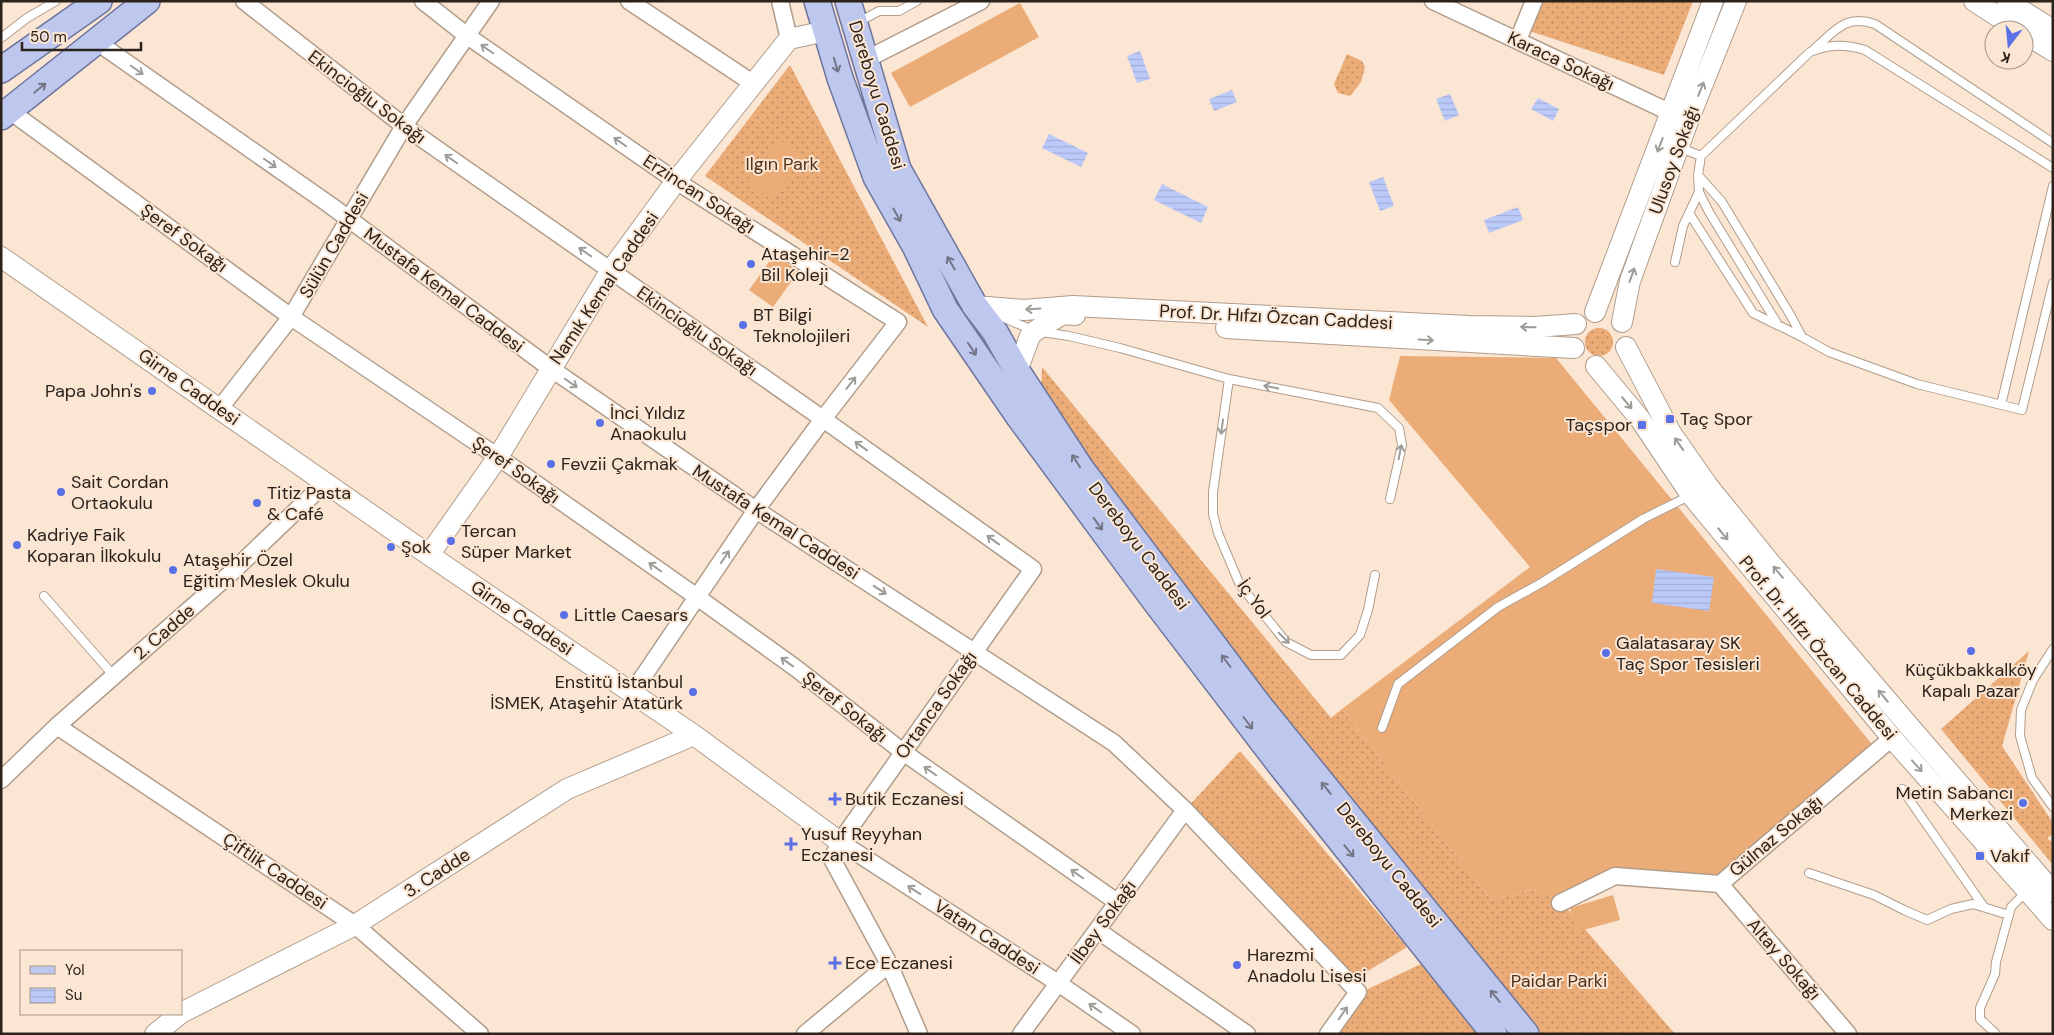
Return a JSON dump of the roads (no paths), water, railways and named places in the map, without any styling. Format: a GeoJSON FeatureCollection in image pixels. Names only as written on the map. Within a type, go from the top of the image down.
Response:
{"type":"FeatureCollection","features":[{"type":"Feature","properties":{"kind":"main road"},"geometry":{"type":"LineString","coordinates":[[1,70],[99,1]]}},
{"type":"Feature","properties":{"kind":"main road"},"geometry":{"type":"LineString","coordinates":[[6,114],[147,1]]}},
{"type":"Feature","properties":{"kind":"main road","name":"Dereboyu Caddesi"},"geometry":{"type":"LineString","coordinates":[[817,1],[840,78],[876,177],[915,246],[945,309],[966,342],[1160,608],[1281,766],[1494,1034]]}},
{"type":"Feature","properties":{"kind":"main road","name":"Dereboyu Caddesi"},"geometry":{"type":"LineString","coordinates":[[852,12],[898,169],[975,306],[995,332],[1017,371],[1082,470],[1259,705],[1526,1034]]}},
{"type":"Feature","properties":{"kind":"street","name":"Ekincioğlu Sokağı"},"geometry":{"type":"LineString","coordinates":[[244,1],[404,126],[823,419],[1033,569]]}},
{"type":"Feature","properties":{"kind":"street","name":"Erzincan Sokağı"},"geometry":{"type":"LineString","coordinates":[[423,1],[466,35],[676,181],[898,322],[756,510],[632,693]]}},
{"type":"Feature","properties":{"kind":"street","name":"Sülün Caddesi"},"geometry":{"type":"LineString","coordinates":[[220,408],[291,316],[404,126],[490,1]]}},
{"type":"Feature","properties":{"kind":"street"},"geometry":{"type":"LineString","coordinates":[[630,1],[754,84]]}},
{"type":"Feature","properties":{"kind":"street"},"geometry":{"type":"LineString","coordinates":[[780,1],[789,38],[826,31]]}},
{"type":"Feature","properties":{"kind":"street"},"geometry":{"type":"LineString","coordinates":[[867,59],[981,1]]}},
{"type":"Feature","properties":{"kind":"street","name":"Karaca Sokağı"},"geometry":{"type":"LineString","coordinates":[[1433,1],[1680,117]]}},
{"type":"Feature","properties":{"kind":"street"},"geometry":{"type":"LineString","coordinates":[[1518,40],[1534,1]]}},
{"type":"Feature","properties":{"kind":"street","name":"Ulusoy Sokağı"},"geometry":{"type":"LineString","coordinates":[[1622,322],[1630,281],[1678,147],[1680,117],[1714,1]]}},
{"type":"Feature","properties":{"kind":"street","name":"Ulusoy Sokağı"},"geometry":{"type":"LineString","coordinates":[[1595,312],[1680,117],[1736,1]]}},
{"type":"Feature","properties":{"kind":"street"},"geometry":{"type":"LineString","coordinates":[[1974,1],[2003,20]]}},
{"type":"Feature","properties":{"kind":"street"},"geometry":{"type":"LineString","coordinates":[[2007,1],[2053,30]]}},
{"type":"Feature","properties":{"kind":"street","name":"Namık Kemal Caddesi"},"geometry":{"type":"LineString","coordinates":[[429,555],[498,457],[610,270],[676,181],[789,38]]}},
{"type":"Feature","properties":{"kind":"street"},"geometry":{"type":"LineString","coordinates":[[2034,39],[2053,51]]}},
{"type":"Feature","properties":{"kind":"street","name":"Mustafa Kemal Caddesi"},"geometry":{"type":"LineString","coordinates":[[97,42],[348,219],[550,368],[756,510],[1114,743],[1185,810],[1358,992],[1328,1034]]}},
{"type":"Feature","properties":{"kind":"street","name":"Şeref Sokağı"},"geometry":{"type":"LineString","coordinates":[[6,114],[291,316],[498,457],[697,597],[797,669],[903,752],[1117,902]]}},
{"type":"Feature","properties":{"kind":"street","name":"Girne Caddesi"},"geometry":{"type":"LineString","coordinates":[[1,257],[429,555],[694,735],[840,842]]}},
{"type":"Feature","properties":{"kind":"street","name":"Prof. Dr. Hıfzı Özcan Caddesi"},"geometry":{"type":"LineString","coordinates":[[975,306],[1024,310],[1073,306],[1469,326],[1535,327],[1576,324],[1582,318],[1595,312]]}},
{"type":"Feature","properties":{"kind":"street"},"geometry":{"type":"LineString","coordinates":[[1595,312],[1607,313],[1622,322]]}},
{"type":"Feature","properties":{"kind":"street","name":"Prof. Dr. Hıfzı Özcan Caddesi"},"geometry":{"type":"LineString","coordinates":[[1026,327],[1063,314],[1264,331],[1574,348],[1584,362],[1596,366],[1640,419],[1691,495],[1892,738],[2053,920]]}},
{"type":"Feature","properties":{"kind":"street","name":"Prof. Dr. Hıfzı Özcan Caddesi"},"geometry":{"type":"LineString","coordinates":[[1622,322],[1627,332],[1626,347],[1671,433],[1708,486],[1908,726],[2053,892]]}},
{"type":"Feature","properties":{"kind":"street"},"geometry":{"type":"LineString","coordinates":[[1574,348],[1572,340],[1576,324]]}},
{"type":"Feature","properties":{"kind":"street"},"geometry":{"type":"LineString","coordinates":[[1017,371],[1030,336],[1026,327]]}},
{"type":"Feature","properties":{"kind":"street"},"geometry":{"type":"LineString","coordinates":[[1596,366],[1610,365],[1617,360],[1626,347]]}},
{"type":"Feature","properties":{"kind":"street","name":"2. Cadde"},"geometry":{"type":"LineString","coordinates":[[1,780],[57,726],[231,573],[326,482]]}},
{"type":"Feature","properties":{"kind":"street","name":"Ortanca Sokağı"},"geometry":{"type":"LineString","coordinates":[[840,842],[1033,569]]}},
{"type":"Feature","properties":{"kind":"street","name":"Çiftlik Caddesi"},"geometry":{"type":"LineString","coordinates":[[57,726],[355,925],[480,1034]]}},
{"type":"Feature","properties":{"kind":"street"},"geometry":{"type":"LineString","coordinates":[[1892,738],[1908,726]]}},
{"type":"Feature","properties":{"kind":"street","name":"3. Cadde"},"geometry":{"type":"LineString","coordinates":[[182,1012],[355,925],[567,790],[694,735]]}},
{"type":"Feature","properties":{"kind":"street","name":"Gülnaz Sokağı"},"geometry":{"type":"LineString","coordinates":[[1560,903],[1614,876],[1720,884],[1892,738]]}},
{"type":"Feature","properties":{"kind":"street","name":"İlbey Sokağı"},"geometry":{"type":"LineString","coordinates":[[1021,1034],[1185,810]]}},
{"type":"Feature","properties":{"kind":"street"},"geometry":{"type":"LineString","coordinates":[[840,842],[832,859],[889,964],[919,1034]]}},
{"type":"Feature","properties":{"kind":"street","name":"Vatan Caddesi"},"geometry":{"type":"LineString","coordinates":[[840,842],[1058,983],[1132,1034]]}},
{"type":"Feature","properties":{"kind":"street","name":"Altay Sokağı"},"geometry":{"type":"LineString","coordinates":[[1720,884],[1848,1034]]}},
{"type":"Feature","properties":{"kind":"street"},"geometry":{"type":"LineString","coordinates":[[1097,930],[1247,1034]]}},
{"type":"Feature","properties":{"kind":"street"},"geometry":{"type":"LineString","coordinates":[[805,1034],[889,964]]}},
{"type":"Feature","properties":{"kind":"street","name":"3. Cadde"},"geometry":{"type":"LineString","coordinates":[[155,1034],[179,1015]]}},
{"type":"Feature","properties":{"kind":"lane"},"geometry":{"type":"LineString","coordinates":[[1,38],[27,18],[56,1]]}},
{"type":"Feature","properties":{"kind":"lane"},"geometry":{"type":"LineString","coordinates":[[852,12],[899,11],[903,4],[917,1]]}},
{"type":"Feature","properties":{"kind":"lane"},"geometry":{"type":"LineString","coordinates":[[1778,325],[1699,192],[1698,175],[1701,156],[1843,23],[1858,20],[1875,24],[2053,143]]}},
{"type":"Feature","properties":{"kind":"lane"},"geometry":{"type":"LineString","coordinates":[[1810,52],[1842,45],[1865,50],[2053,168]]}},
{"type":"Feature","properties":{"kind":"lane"},"geometry":{"type":"LineString","coordinates":[[1678,147],[1701,156]]}},
{"type":"Feature","properties":{"kind":"lane"},"geometry":{"type":"LineString","coordinates":[[1698,175],[1722,202],[1802,337]]}},
{"type":"Feature","properties":{"kind":"lane"},"geometry":{"type":"LineString","coordinates":[[2001,405],[2053,186]]}},
{"type":"Feature","properties":{"kind":"lane"},"geometry":{"type":"LineString","coordinates":[[1675,262],[1679,238],[1699,192]]}},
{"type":"Feature","properties":{"kind":"lane"},"geometry":{"type":"LineString","coordinates":[[1689,213],[1753,313],[1830,352],[1917,384],[2022,410],[2053,283]]}},
{"type":"Feature","properties":{"kind":"lane"},"geometry":{"type":"LineString","coordinates":[[975,306],[1026,327],[1111,346],[1229,379],[1378,408],[1399,428],[1402,445],[1390,499]]}},
{"type":"Feature","properties":{"kind":"lane","name":"İç Yol"},"geometry":{"type":"LineString","coordinates":[[1229,379],[1214,492],[1213,514],[1218,533],[1240,585],[1286,642],[1311,655],[1341,655],[1360,635],[1368,610],[1375,575]]}},
{"type":"Feature","properties":{"kind":"lane"},"geometry":{"type":"LineString","coordinates":[[1382,728],[1398,684],[1498,607],[1543,582],[1643,519],[1691,495]]}},
{"type":"Feature","properties":{"kind":"lane"},"geometry":{"type":"LineString","coordinates":[[44,596],[114,676]]}},
{"type":"Feature","properties":{"kind":"lane"},"geometry":{"type":"LineString","coordinates":[[2053,649],[2032,680],[2021,710],[2020,736],[2032,778],[2053,807]]}},
{"type":"Feature","properties":{"kind":"lane"},"geometry":{"type":"LineString","coordinates":[[1902,789],[1984,908]]}},
{"type":"Feature","properties":{"kind":"lane"},"geometry":{"type":"LineString","coordinates":[[1809,873],[1874,895],[1927,920],[1962,906],[1973,904],[2009,915]]}},
{"type":"Feature","properties":{"kind":"lane"},"geometry":{"type":"LineString","coordinates":[[1996,1034],[1980,1019],[1979,1013],[1995,974],[1998,952],[2009,915],[2015,902],[2027,891]]}},
{"type":"Feature","properties":{"kind":"water"},"geometry":{"type":"Polygon","coordinates":[[[1140,51],[1150,79],[1137,83],[1127,56],[1140,51]]]}},
{"type":"Feature","properties":{"kind":"water"},"geometry":{"type":"Polygon","coordinates":[[[1232,90],[1237,102],[1214,111],[1209,99],[1232,90]]]}},
{"type":"Feature","properties":{"kind":"water"},"geometry":{"type":"Polygon","coordinates":[[[1450,94],[1459,115],[1445,121],[1436,99],[1450,94]]]}},
{"type":"Feature","properties":{"kind":"water"},"geometry":{"type":"Polygon","coordinates":[[[1538,98],[1559,109],[1553,121],[1531,109],[1538,98]]]}},
{"type":"Feature","properties":{"kind":"water"},"geometry":{"type":"Polygon","coordinates":[[[1049,134],[1088,153],[1081,167],[1042,148],[1049,134]]]}},
{"type":"Feature","properties":{"kind":"water"},"geometry":{"type":"Polygon","coordinates":[[[1383,177],[1394,206],[1380,211],[1369,182],[1383,177]]]}},
{"type":"Feature","properties":{"kind":"water"},"geometry":{"type":"Polygon","coordinates":[[[1162,184],[1208,207],[1201,223],[1154,200],[1162,184]]]}},
{"type":"Feature","properties":{"kind":"water"},"geometry":{"type":"Polygon","coordinates":[[[1518,207],[1523,220],[1489,233],[1484,220],[1518,207]]]}},
{"type":"Feature","properties":{"kind":"water"},"geometry":{"type":"Polygon","coordinates":[[[1656,569],[1714,577],[1709,611],[1652,603],[1656,569]]]}},
{"type":"Feature","properties":{"kind":"place","name":"Ataşehir-2 Bil Koleji"},"geometry":{"type":"Point","coordinates":[751,264]}},
{"type":"Feature","properties":{"kind":"place","name":"BT Bilgi Teknolojileri"},"geometry":{"type":"Point","coordinates":[743,325]}},
{"type":"Feature","properties":{"kind":"place","name":"Papa John's"},"geometry":{"type":"Point","coordinates":[152,391]}},
{"type":"Feature","properties":{"kind":"place","name":"Taç Spor"},"geometry":{"type":"Point","coordinates":[1670,419]}},
{"type":"Feature","properties":{"kind":"place","name":"İnci Yıldız Anaokulu"},"geometry":{"type":"Point","coordinates":[600,423]}},
{"type":"Feature","properties":{"kind":"place","name":"Taçspor"},"geometry":{"type":"Point","coordinates":[1642,425]}},
{"type":"Feature","properties":{"kind":"place","name":"Fevzii Çakmak"},"geometry":{"type":"Point","coordinates":[551,464]}},
{"type":"Feature","properties":{"kind":"place","name":"Sait Cordan Ortaokulu"},"geometry":{"type":"Point","coordinates":[61,492]}},
{"type":"Feature","properties":{"kind":"place","name":"Titiz Pasta & Café"},"geometry":{"type":"Point","coordinates":[257,503]}},
{"type":"Feature","properties":{"kind":"place","name":"Tercan Süper Market"},"geometry":{"type":"Point","coordinates":[451,541]}},
{"type":"Feature","properties":{"kind":"place","name":"Kadriye Faik Koparan İlkokulu"},"geometry":{"type":"Point","coordinates":[17,545]}},
{"type":"Feature","properties":{"kind":"place","name":"Şok"},"geometry":{"type":"Point","coordinates":[391,547]}},
{"type":"Feature","properties":{"kind":"place","name":"Ataşehir Özel Eğitim Meslek Okulu"},"geometry":{"type":"Point","coordinates":[173,570]}},
{"type":"Feature","properties":{"kind":"place","name":"Little Caesars"},"geometry":{"type":"Point","coordinates":[564,615]}},
{"type":"Feature","properties":{"kind":"place","name":"Küçükbakkalköy Kapalı Pazar"},"geometry":{"type":"Point","coordinates":[1971,651]}},
{"type":"Feature","properties":{"kind":"place","name":"Galatasaray SK Taç Spor Tesisleri"},"geometry":{"type":"Point","coordinates":[1606,653]}},
{"type":"Feature","properties":{"kind":"place","name":"Enstitü İstanbul İSMEK, Ataşehir Atatürk"},"geometry":{"type":"Point","coordinates":[693,692]}},
{"type":"Feature","properties":{"kind":"place","name":"Butik Eczanesi"},"geometry":{"type":"Point","coordinates":[835,799]}},
{"type":"Feature","properties":{"kind":"place","name":"Metin Sabancı Merkezi"},"geometry":{"type":"Point","coordinates":[2023,803]}},
{"type":"Feature","properties":{"kind":"place","name":"Yusuf Reyyhan Eczanesi"},"geometry":{"type":"Point","coordinates":[791,844]}},
{"type":"Feature","properties":{"kind":"place","name":"Vakıf"},"geometry":{"type":"Point","coordinates":[1980,856]}},
{"type":"Feature","properties":{"kind":"place","name":"Ece Eczanesi"},"geometry":{"type":"Point","coordinates":[835,963]}},
{"type":"Feature","properties":{"kind":"place","name":"Harezmi Anadolu Lisesi"},"geometry":{"type":"Point","coordinates":[1237,965]}},
{"type":"Feature","properties":{"kind":"park label","name":"Ilgın Park"},"geometry":{"type":"Point","coordinates":[782,164]}},
{"type":"Feature","properties":{"kind":"park label","name":"Paidar Parki"},"geometry":{"type":"Point","coordinates":[1559,981]}}]}
